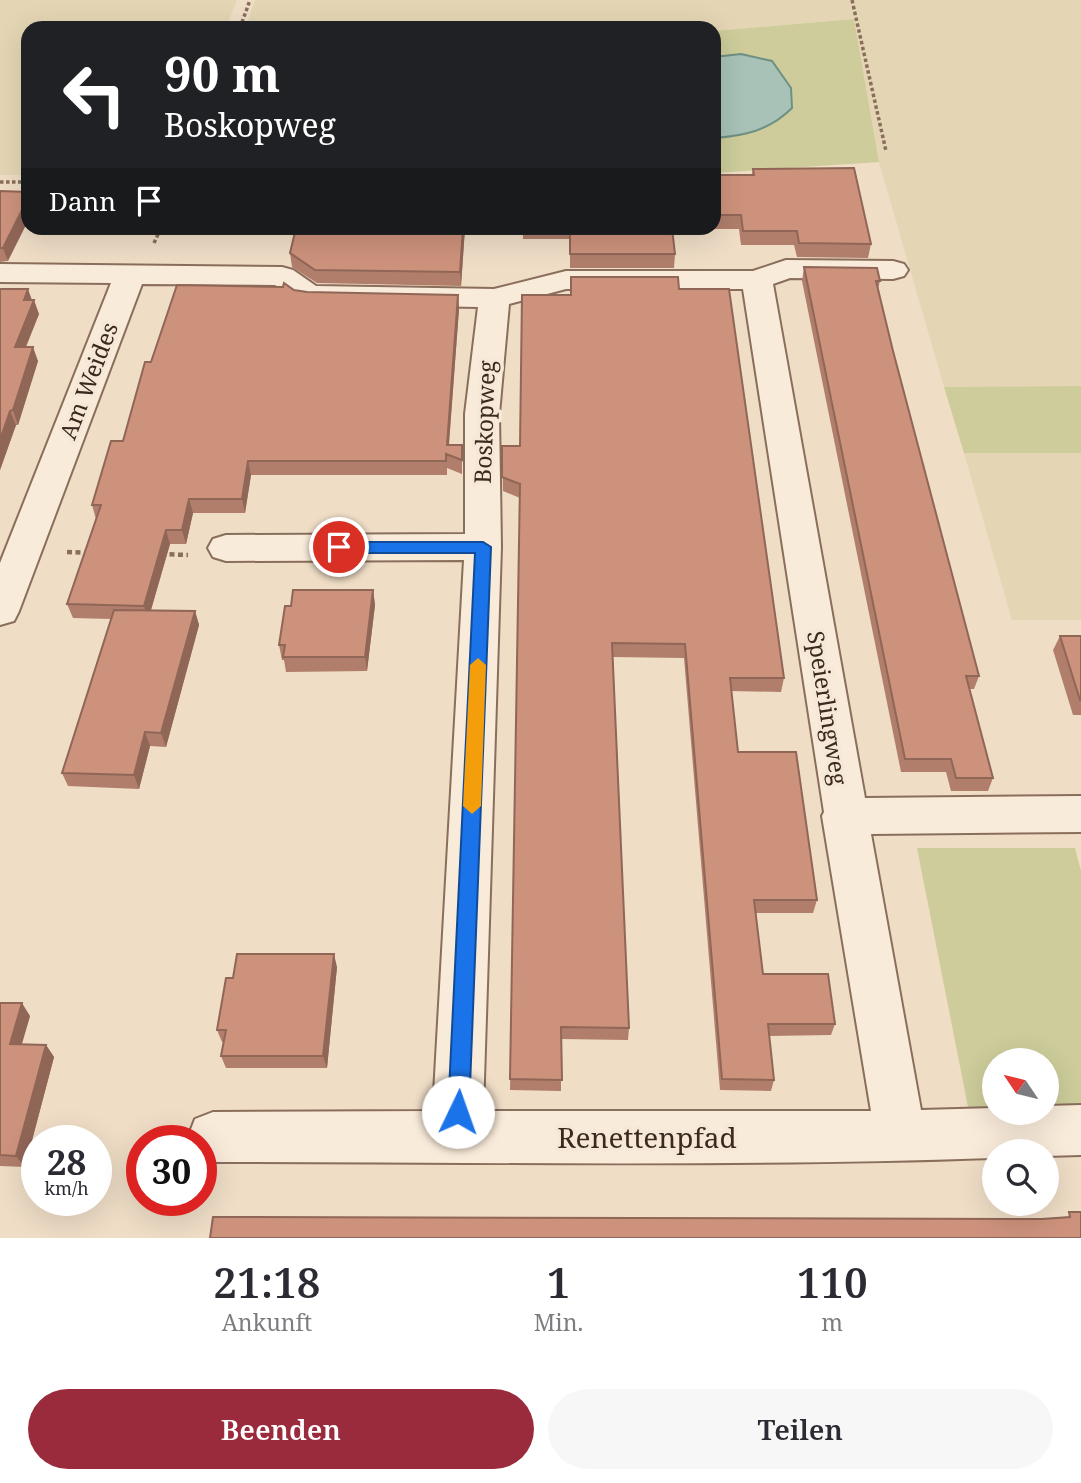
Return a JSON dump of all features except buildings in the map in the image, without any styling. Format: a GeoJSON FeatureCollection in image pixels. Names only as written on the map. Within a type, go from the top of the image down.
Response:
{"type":"FeatureCollection","features":[{"type":"Feature","properties":{"kind":"street"},"geometry":{"type":"LineString","coordinates":[[0,272],[282,276],[309,295],[494,298],[566,280],[757,280],[786,269],[893,270]]}},
{"type":"Feature","properties":{"kind":"street","name":"Am Weides"},"geometry":{"type":"LineString","coordinates":[[0,611],[131,272]]}},
{"type":"Feature","properties":{"kind":"street","name":"Speierlingweg"},"geometry":{"type":"LineString","coordinates":[[757,280],[844,816],[900,1136]]}},
{"type":"Feature","properties":{"kind":"street","name":"Boskopweg"},"geometry":{"type":"LineString","coordinates":[[457,1139],[483,547],[482,414],[494,298]]}},
{"type":"Feature","properties":{"kind":"street"},"geometry":{"type":"LineString","coordinates":[[226,548],[483,547]]}},
{"type":"Feature","properties":{"kind":"street"},"geometry":{"type":"LineString","coordinates":[[844,816],[1081,814]]}},
{"type":"Feature","properties":{"kind":"street","name":"Renettenpfad"},"geometry":{"type":"LineString","coordinates":[[217,1137],[457,1139],[900,1136],[1081,1129]]}},
{"type":"Feature","properties":{"kind":"path"},"geometry":{"type":"LineString","coordinates":[[242,21],[250,0]]}},
{"type":"Feature","properties":{"kind":"path"},"geometry":{"type":"LineString","coordinates":[[852,0],[886,151]]}},
{"type":"Feature","properties":{"kind":"path"},"geometry":{"type":"LineString","coordinates":[[0,182],[21,182]]}},
{"type":"Feature","properties":{"kind":"path"},"geometry":{"type":"LineString","coordinates":[[160,554],[201,555],[226,548]]}},
{"type":"Feature","properties":{"kind":"path"},"geometry":{"type":"LineString","coordinates":[[23,551],[92,553]]}},
{"type":"Feature","properties":{"kind":"shaded area"},"geometry":{"type":"Polygon","coordinates":[[[0,0],[237,0],[229,21],[21,21],[21,175],[0,175],[0,0]]]}},
{"type":"Feature","properties":{"kind":"shaded area"},"geometry":{"type":"Polygon","coordinates":[[[255,0],[1081,0],[1081,386],[944,387],[879,162],[854,19],[721,30],[721,21],[248,21],[255,0]]]}},
{"type":"Feature","properties":{"kind":"shaded area"},"geometry":{"type":"Polygon","coordinates":[[[854,19],[879,162],[721,173],[721,137],[735,136],[741,54],[721,56],[721,30],[854,19]]]}},
{"type":"Feature","properties":{"kind":"shaded area"},"geometry":{"type":"Polygon","coordinates":[[[741,54],[772,61],[791,88],[792,108],[766,127],[721,137],[721,56],[741,54]]]}},
{"type":"Feature","properties":{"kind":"shaded area"},"geometry":{"type":"Polygon","coordinates":[[[1081,386],[1081,453],[964,453],[944,387],[1081,386]]]}},
{"type":"Feature","properties":{"kind":"shaded area"},"geometry":{"type":"Polygon","coordinates":[[[964,453],[1081,453],[1081,620],[1012,620],[964,453]]]}},
{"type":"Feature","properties":{"kind":"shaded area"},"geometry":{"type":"Polygon","coordinates":[[[917,848],[1075,848],[1081,871],[1081,1118],[1059,1118],[1059,1048],[982,1048],[982,1117],[970,1117],[917,848]]]}},
{"type":"Feature","properties":{"kind":"slow traffic"},"geometry":{"type":"LineString","coordinates":[[472,806],[478,665]]}},
{"type":"Feature","properties":{"kind":"route"},"geometry":{"type":"LineString","coordinates":[[339,547],[483,547],[458,1112]]}}]}
